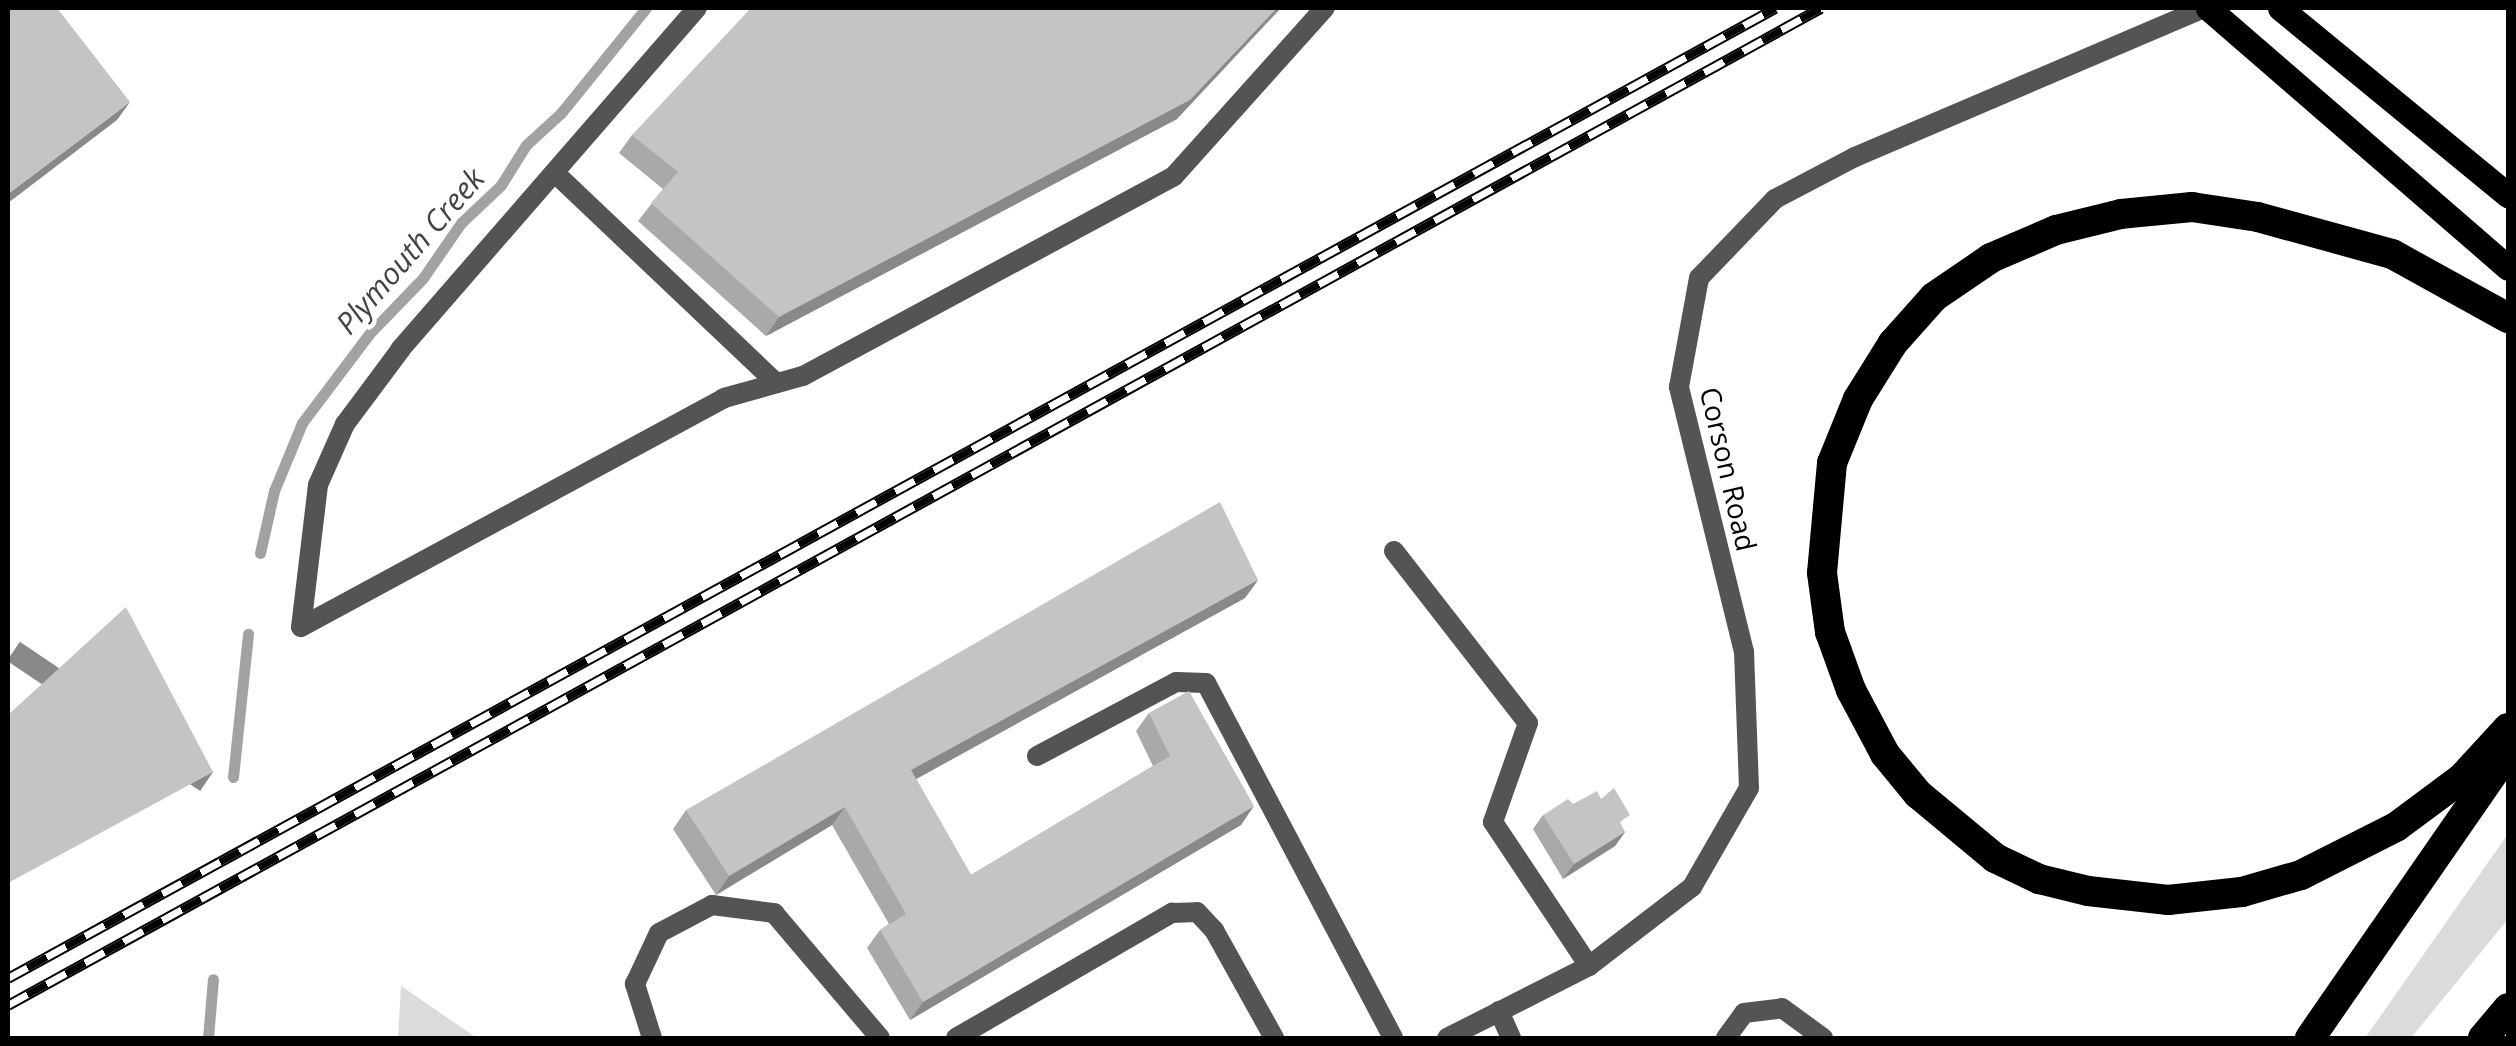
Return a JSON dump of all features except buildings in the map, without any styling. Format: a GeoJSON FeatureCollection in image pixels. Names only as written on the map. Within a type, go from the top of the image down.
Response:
{"type":"FeatureCollection","features":[{"type":"Feature","properties":{"kind":"highway"},"geometry":{"type":"LineString","coordinates":[[2508,318],[2392,254],[2274,220],[2192,208],[2121,214],[2056,230],[1991,258],[1948,287],[1893,342],[1858,399],[1832,463],[1822,572],[1830,632],[1851,690],[1886,754],[1918,794],[1995,858],[2088,892],[2168,900],[2242,892],[2301,875],[2396,827],[2462,778],[2508,728]]}},
{"type":"Feature","properties":{"kind":"highway"},"geometry":{"type":"LineString","coordinates":[[2310,1038],[2508,752]]}},
{"type":"Feature","properties":{"kind":"highway"},"geometry":{"type":"LineString","coordinates":[[2484,1038],[2508,1008]]}},
{"type":"Feature","properties":{"kind":"main road"},"geometry":{"type":"LineString","coordinates":[[2206,8],[2508,268]]}},
{"type":"Feature","properties":{"kind":"main road"},"geometry":{"type":"LineString","coordinates":[[2280,8],[2508,195]]}},
{"type":"Feature","properties":{"kind":"street"},"geometry":{"type":"LineString","coordinates":[[697,8],[401,349],[345,424],[318,485],[301,627],[724,398],[802,376],[1174,176],[1325,8]]}},
{"type":"Feature","properties":{"kind":"street","name":"Corson Road"},"geometry":{"type":"LineString","coordinates":[[1447,1038],[1590,966],[1692,887],[1750,788],[1744,652],[1679,387],[1699,278],[1791,191],[2206,8]]}},
{"type":"Feature","properties":{"kind":"street"},"geometry":{"type":"LineString","coordinates":[[555,174],[776,383]]}},
{"type":"Feature","properties":{"kind":"street"},"geometry":{"type":"LineString","coordinates":[[1394,551],[1528,723],[1494,822],[1590,966]]}},
{"type":"Feature","properties":{"kind":"street"},"geometry":{"type":"LineString","coordinates":[[1037,756],[1176,682],[1206,683],[1393,1038]]}},
{"type":"Feature","properties":{"kind":"street"},"geometry":{"type":"LineString","coordinates":[[652,1038],[635,984],[659,933],[712,905],[774,913],[880,1038]]}},
{"type":"Feature","properties":{"kind":"street"},"geometry":{"type":"LineString","coordinates":[[956,1038],[1172,913],[1196,912],[1214,930],[1274,1038]]}},
{"type":"Feature","properties":{"kind":"street"},"geometry":{"type":"LineString","coordinates":[[1726,1038],[1744,1014],[1782,1008],[1823,1038]]}},
{"type":"Feature","properties":{"kind":"street"},"geometry":{"type":"LineString","coordinates":[[1499,1010],[1512,1038]]}},
{"type":"Feature","properties":{"kind":"shaded area"},"geometry":{"type":"Polygon","coordinates":[[[2508,834],[2508,919],[2411,1038],[2365,1038],[2508,834]]]}},
{"type":"Feature","properties":{"kind":"shaded area"},"geometry":{"type":"Polygon","coordinates":[[[401,986],[477,1038],[398,1038],[401,986]]]}},
{"type":"Feature","properties":{"kind":"waterway","name":"Plymouth Creek"},"geometry":{"type":"LineString","coordinates":[[260,553],[274,491],[302,423],[369,334],[423,278],[461,223],[501,185],[526,145],[561,113],[646,8]]}},
{"type":"Feature","properties":{"kind":"waterway","name":"Plymouth Creek"},"geometry":{"type":"LineString","coordinates":[[233,777],[248,634]]}},
{"type":"Feature","properties":{"kind":"waterway","name":"Plymouth Creek"},"geometry":{"type":"LineString","coordinates":[[208,1038],[213,979]]}},
{"type":"Feature","properties":{"kind":"railway"},"geometry":{"type":"LineString","coordinates":[[8,978],[1775,8]]}},
{"type":"Feature","properties":{"kind":"railway"},"geometry":{"type":"LineString","coordinates":[[8,1005],[1821,8]]}}]}
